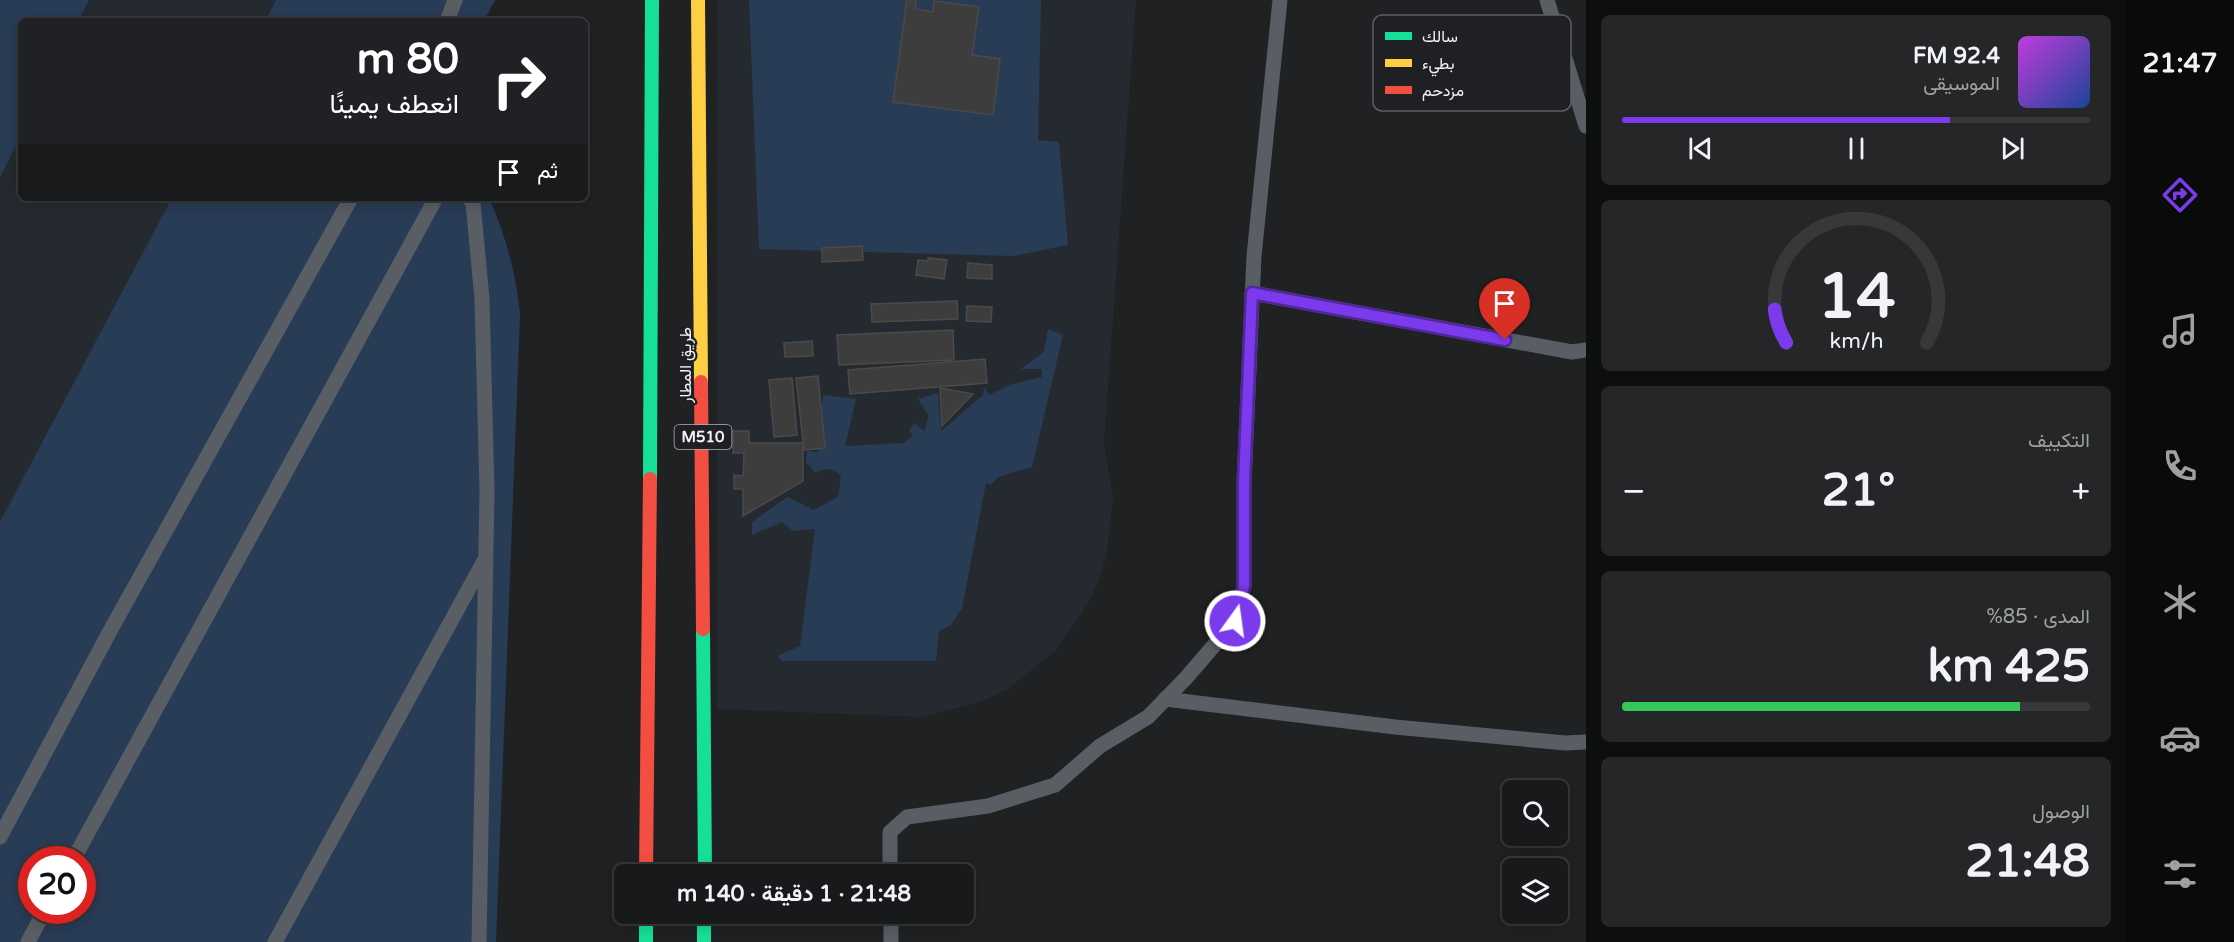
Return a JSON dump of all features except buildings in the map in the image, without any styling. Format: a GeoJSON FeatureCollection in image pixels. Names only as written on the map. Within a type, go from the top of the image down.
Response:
{"type":"FeatureCollection","features":[{"type":"Feature","properties":{"kind":"highway","name":"طريق المطار"},"geometry":{"type":"LineString","coordinates":[[646,864],[653,237],[652,0]]}},
{"type":"Feature","properties":{"kind":"highway","name":"طريق المطار"},"geometry":{"type":"LineString","coordinates":[[698,0],[705,864]]}},
{"type":"Feature","properties":{"kind":"highway"},"geometry":{"type":"LineString","coordinates":[[646,924],[646,942]]}},
{"type":"Feature","properties":{"kind":"highway"},"geometry":{"type":"LineString","coordinates":[[704,924],[704,942]]}},
{"type":"Feature","properties":{"kind":"lane"},"geometry":{"type":"LineString","coordinates":[[448,18],[455,0]]}},
{"type":"Feature","properties":{"kind":"lane"},"geometry":{"type":"LineString","coordinates":[[890,864],[890,832],[907,817],[987,806],[1055,785],[1100,747],[1148,717],[1235,621],[1244,586],[1244,482],[1252,293],[1280,0]]}},
{"type":"Feature","properties":{"kind":"lane"},"geometry":{"type":"LineString","coordinates":[[1547,0],[1552,15]]}},
{"type":"Feature","properties":{"kind":"lane"},"geometry":{"type":"LineString","coordinates":[[1571,78],[1586,126]]}},
{"type":"Feature","properties":{"kind":"lane"},"geometry":{"type":"LineString","coordinates":[[0,837],[111,631],[349,201]]}},
{"type":"Feature","properties":{"kind":"lane"},"geometry":{"type":"LineString","coordinates":[[82,846],[434,201]]}},
{"type":"Feature","properties":{"kind":"lane"},"geometry":{"type":"LineString","coordinates":[[471,201],[483,321],[486,557],[479,942]]}},
{"type":"Feature","properties":{"kind":"lane"},"geometry":{"type":"LineString","coordinates":[[1252,293],[1572,352],[1586,350]]}},
{"type":"Feature","properties":{"kind":"lane"},"geometry":{"type":"LineString","coordinates":[[275,942],[486,557]]}},
{"type":"Feature","properties":{"kind":"lane"},"geometry":{"type":"LineString","coordinates":[[1165,699],[1395,727],[1544,741],[1586,742]]}},
{"type":"Feature","properties":{"kind":"lane"},"geometry":{"type":"LineString","coordinates":[[28,942],[38,924]]}},
{"type":"Feature","properties":{"kind":"lane"},"geometry":{"type":"LineString","coordinates":[[891,924],[891,942]]}},
{"type":"Feature","properties":{"kind":"shaded area"},"geometry":{"type":"Polygon","coordinates":[[[0,0],[493,0],[483,18],[18,18],[18,201],[380,201],[23,846],[18,846],[18,855],[0,888],[0,0]]]}},
{"type":"Feature","properties":{"kind":"shaded area"},"geometry":{"type":"Polygon","coordinates":[[[0,0],[89,0],[80,18],[18,18],[18,141],[0,177],[0,0]]]}},
{"type":"Feature","properties":{"kind":"shaded area"},"geometry":{"type":"Polygon","coordinates":[[[276,0],[495,0],[486,18],[267,18],[276,0]]]}},
{"type":"Feature","properties":{"kind":"shaded area"},"geometry":{"type":"Polygon","coordinates":[[[717,0],[1136,0],[1104,443],[1113,498],[1107,553],[1099,580],[1087,606],[1055,651],[1008,689],[980,702],[922,717],[717,709],[717,0]]]}},
{"type":"Feature","properties":{"kind":"shaded area"},"geometry":{"type":"Polygon","coordinates":[[[749,0],[1041,0],[1038,140],[1059,142],[1068,245],[1013,256],[759,249],[749,0]]]}},
{"type":"Feature","properties":{"kind":"shaded area"},"geometry":{"type":"Polygon","coordinates":[[[170,201],[490,201],[509,255],[520,314],[496,942],[0,942],[0,522],[170,201]]]}},
{"type":"Feature","properties":{"kind":"shaded area"},"geometry":{"type":"Polygon","coordinates":[[[1048,329],[1063,335],[1032,467],[998,477],[992,484],[986,483],[962,608],[951,625],[939,631],[936,661],[783,661],[777,656],[800,646],[815,529],[793,531],[782,522],[752,535],[752,522],[787,497],[813,510],[838,497],[841,476],[828,469],[815,473],[806,462],[807,451],[818,452],[823,395],[856,399],[845,446],[904,443],[913,436],[909,430],[915,423],[924,431],[929,416],[918,399],[938,393],[941,431],[983,395],[984,387],[989,395],[1012,384],[1042,377],[1042,369],[1021,369],[1044,352],[1048,329]]]}},
{"type":"Feature","properties":{"kind":"traffic: fast"},"geometry":{"type":"LineString","coordinates":[[650,479],[652,0]]}},
{"type":"Feature","properties":{"kind":"traffic: fast"},"geometry":{"type":"LineString","coordinates":[[703,629],[705,864]]}},
{"type":"Feature","properties":{"kind":"traffic: fast"},"geometry":{"type":"LineString","coordinates":[[646,924],[646,942]]}},
{"type":"Feature","properties":{"kind":"traffic: fast"},"geometry":{"type":"LineString","coordinates":[[704,924],[704,942]]}},
{"type":"Feature","properties":{"kind":"traffic: slow"},"geometry":{"type":"LineString","coordinates":[[698,0],[701,382]]}},
{"type":"Feature","properties":{"kind":"traffic: jam"},"geometry":{"type":"LineString","coordinates":[[701,382],[703,629]]}},
{"type":"Feature","properties":{"kind":"traffic: jam"},"geometry":{"type":"LineString","coordinates":[[646,864],[650,479]]}},
{"type":"Feature","properties":{"kind":"route"},"geometry":{"type":"LineString","coordinates":[[1235,621],[1244,586],[1244,482],[1252,293],[1505,340]]}}]}
